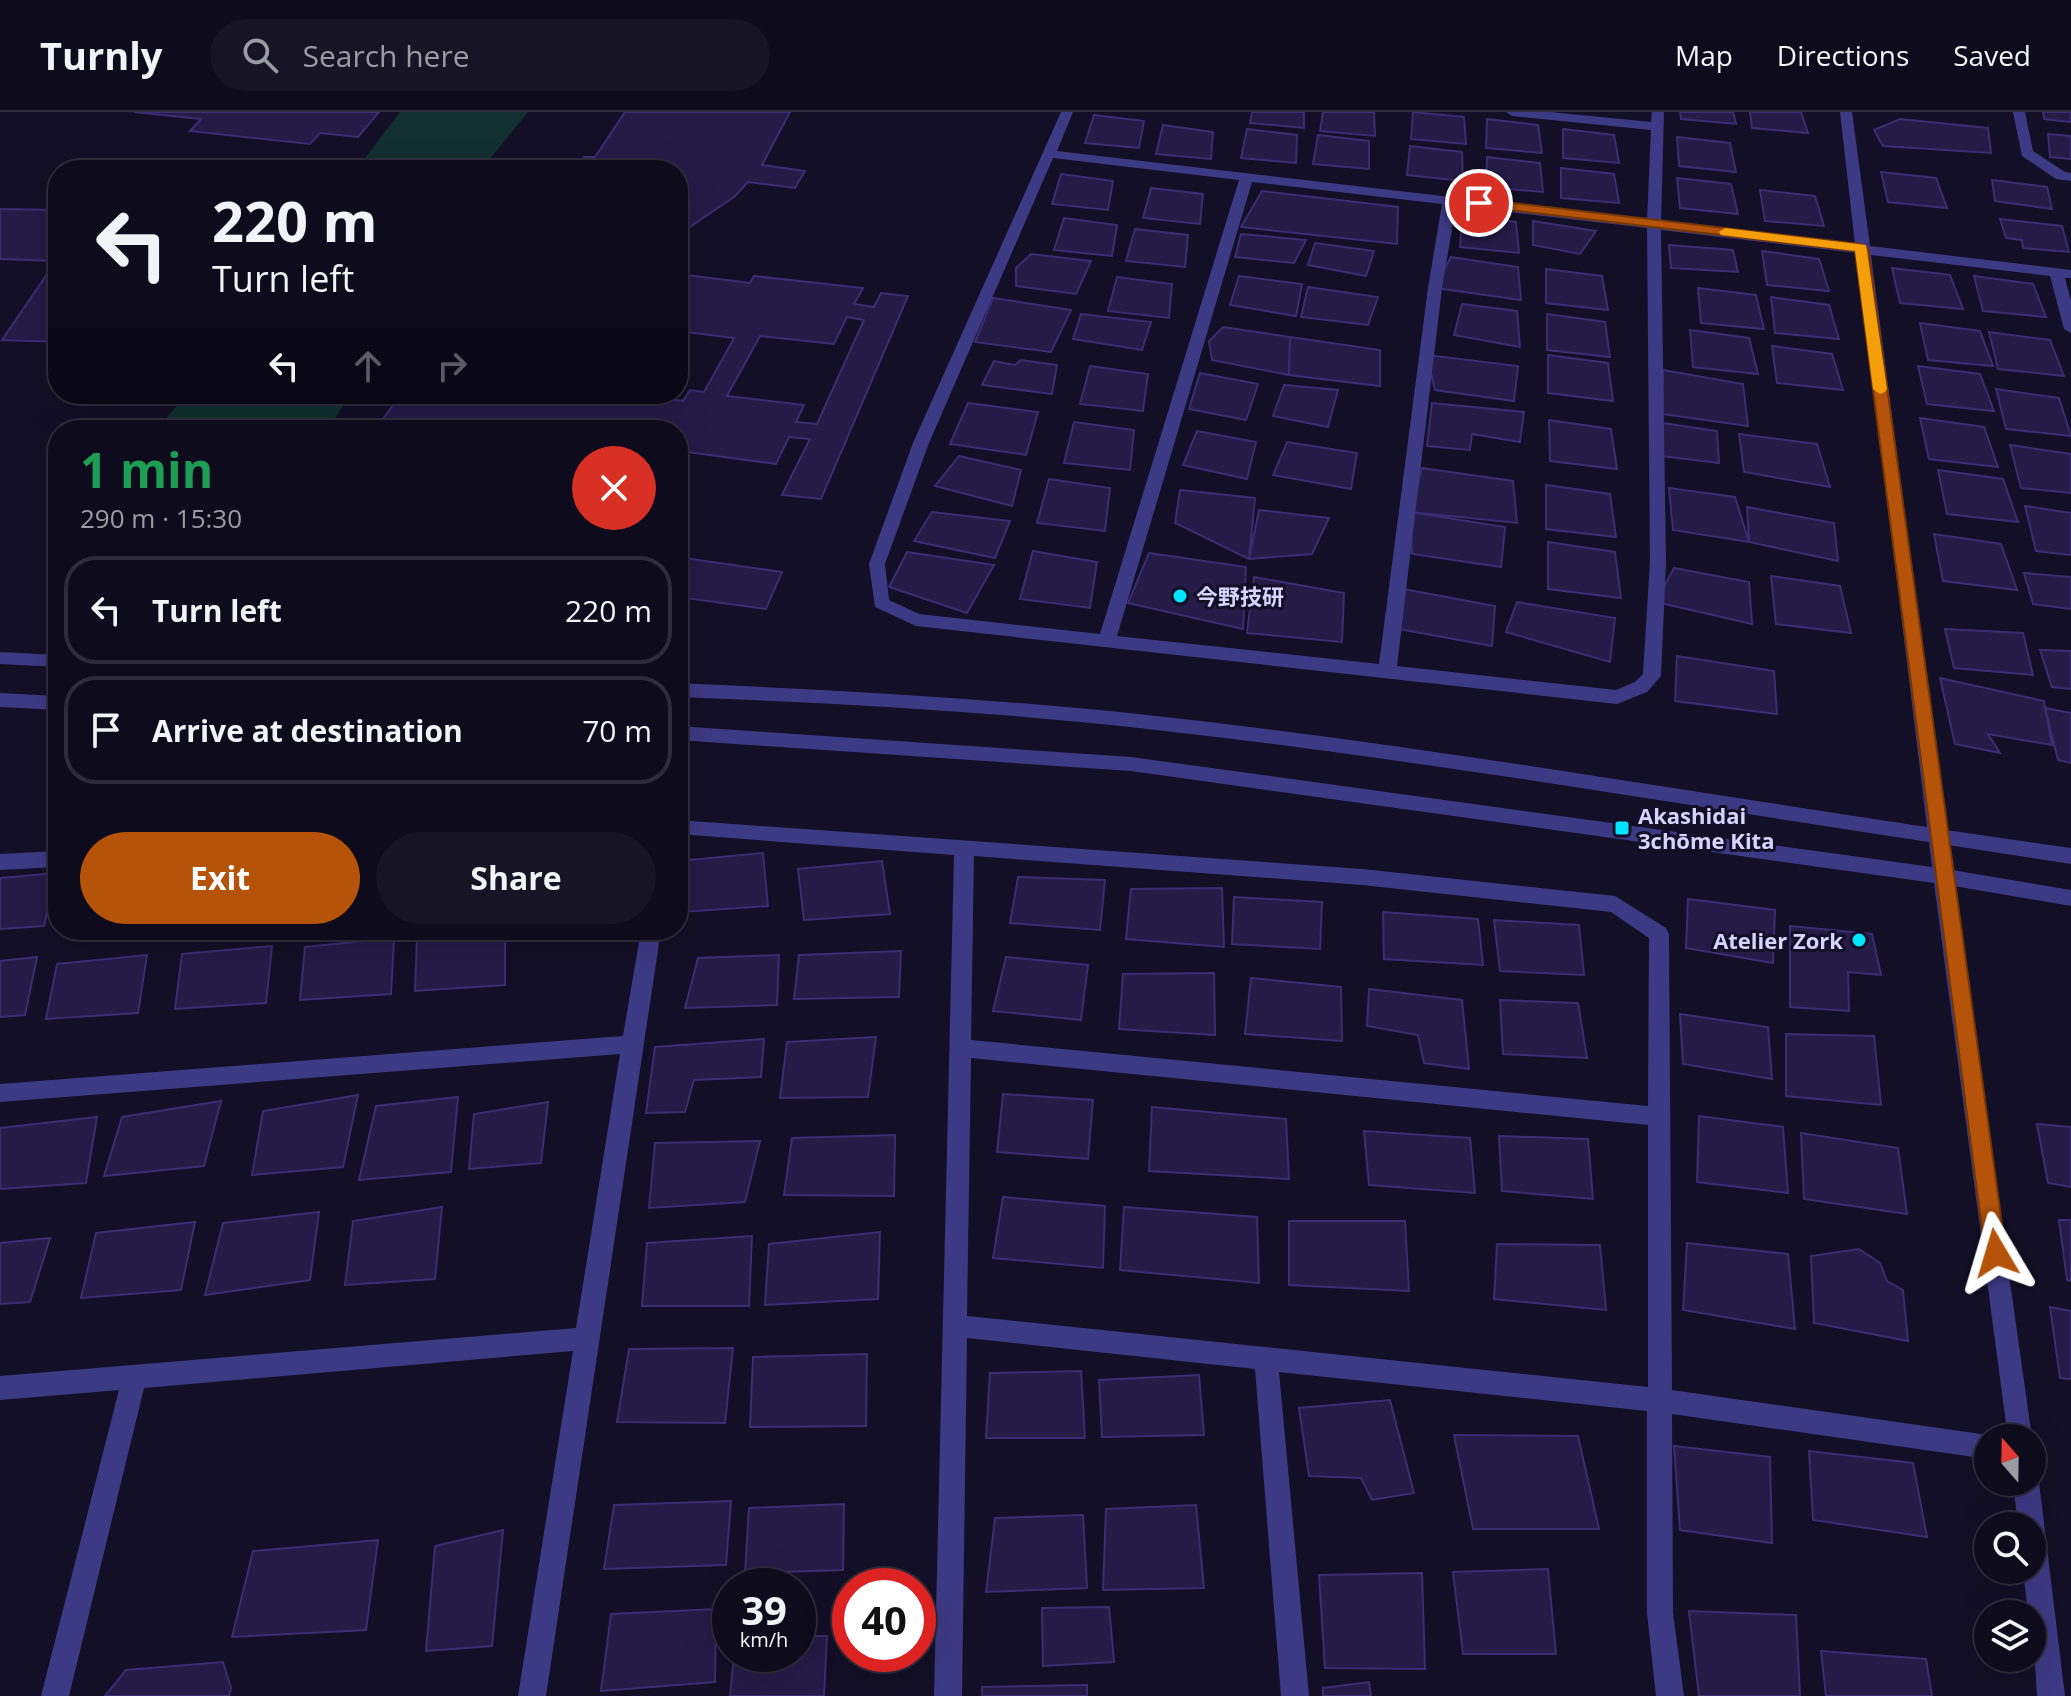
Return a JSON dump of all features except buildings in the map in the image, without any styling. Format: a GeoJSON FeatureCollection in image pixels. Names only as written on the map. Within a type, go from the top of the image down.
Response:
{"type":"FeatureCollection","features":[{"type":"Feature","properties":{"kind":"street"},"geometry":{"type":"LineString","coordinates":[[1067,112],[921,443],[877,564],[881,603],[916,620],[1617,697],[1641,687],[1652,676],[1658,562],[1654,224],[1658,112]]}},
{"type":"Feature","properties":{"kind":"street"},"geometry":{"type":"LineString","coordinates":[[1512,112],[1659,127]]}},
{"type":"Feature","properties":{"kind":"street"},"geometry":{"type":"LineString","coordinates":[[1846,112],[1861,248],[2018,1424]]}},
{"type":"Feature","properties":{"kind":"street"},"geometry":{"type":"LineString","coordinates":[[2019,112],[2027,153],[2061,176],[2071,177]]}},
{"type":"Feature","properties":{"kind":"street"},"geometry":{"type":"LineString","coordinates":[[1050,154],[2064,273],[2071,329]]}},
{"type":"Feature","properties":{"kind":"street"},"geometry":{"type":"LineString","coordinates":[[1107,640],[1247,177]]}},
{"type":"Feature","properties":{"kind":"street"},"geometry":{"type":"LineString","coordinates":[[1387,672],[1435,288],[1450,200]]}},
{"type":"Feature","properties":{"kind":"street"},"geometry":{"type":"LineString","coordinates":[[0,658],[48,660]]}},
{"type":"Feature","properties":{"kind":"street"},"geometry":{"type":"LineString","coordinates":[[688,690],[822,696],[1138,721],[1420,758],[2071,856]]}},
{"type":"Feature","properties":{"kind":"street"},"geometry":{"type":"LineString","coordinates":[[0,700],[48,702]]}},
{"type":"Feature","properties":{"kind":"street"},"geometry":{"type":"LineString","coordinates":[[688,734],[1131,764],[1945,877],[2071,898]]}},
{"type":"Feature","properties":{"kind":"street"},"geometry":{"type":"LineString","coordinates":[[688,828],[1362,877],[1615,904],[1659,934],[1660,1613],[1670,1696]]}},
{"type":"Feature","properties":{"kind":"street"},"geometry":{"type":"LineString","coordinates":[[948,1696],[964,848]]}},
{"type":"Feature","properties":{"kind":"street"},"geometry":{"type":"LineString","coordinates":[[0,862],[48,860]]}},
{"type":"Feature","properties":{"kind":"street"},"geometry":{"type":"LineString","coordinates":[[532,1696],[649,940]]}},
{"type":"Feature","properties":{"kind":"street"},"geometry":{"type":"LineString","coordinates":[[0,1093],[632,1044]]}},
{"type":"Feature","properties":{"kind":"street"},"geometry":{"type":"LineString","coordinates":[[960,1048],[1661,1117]]}},
{"type":"Feature","properties":{"kind":"street"},"geometry":{"type":"LineString","coordinates":[[955,1326],[1658,1400],[1974,1445]]}},
{"type":"Feature","properties":{"kind":"street"},"geometry":{"type":"LineString","coordinates":[[0,1388],[586,1339]]}},
{"type":"Feature","properties":{"kind":"street"},"geometry":{"type":"LineString","coordinates":[[1266,1360],[1295,1696]]}},
{"type":"Feature","properties":{"kind":"street"},"geometry":{"type":"LineString","coordinates":[[55,1696],[135,1376]]}},
{"type":"Feature","properties":{"kind":"street"},"geometry":{"type":"LineString","coordinates":[[2038,1584],[2051,1696]]}},
{"type":"Feature","properties":{"kind":"green space"},"geometry":{"type":"Polygon","coordinates":[[[400,112],[528,112],[489,160],[364,160],[400,112]]]}},
{"type":"Feature","properties":{"kind":"green space"},"geometry":{"type":"Polygon","coordinates":[[[178,404],[344,404],[334,420],[165,420],[178,404]]]}},
{"type":"Feature","properties":{"kind":"slow traffic"},"geometry":{"type":"LineString","coordinates":[[1725,232],[1861,248],[1880,389]]}},
{"type":"Feature","properties":{"kind":"place","name":"今野技研"},"geometry":{"type":"Point","coordinates":[1180,596]}},
{"type":"Feature","properties":{"kind":"place","name":"Akashidai 3chōme Kita"},"geometry":{"type":"Point","coordinates":[1622,828]}},
{"type":"Feature","properties":{"kind":"place","name":"Atelier Zork"},"geometry":{"type":"Point","coordinates":[1859,940]}},
{"type":"Feature","properties":{"kind":"route"},"geometry":{"type":"LineString","coordinates":[[1479,203],[1861,248],[1928,767],[1996,1253]]}}]}
